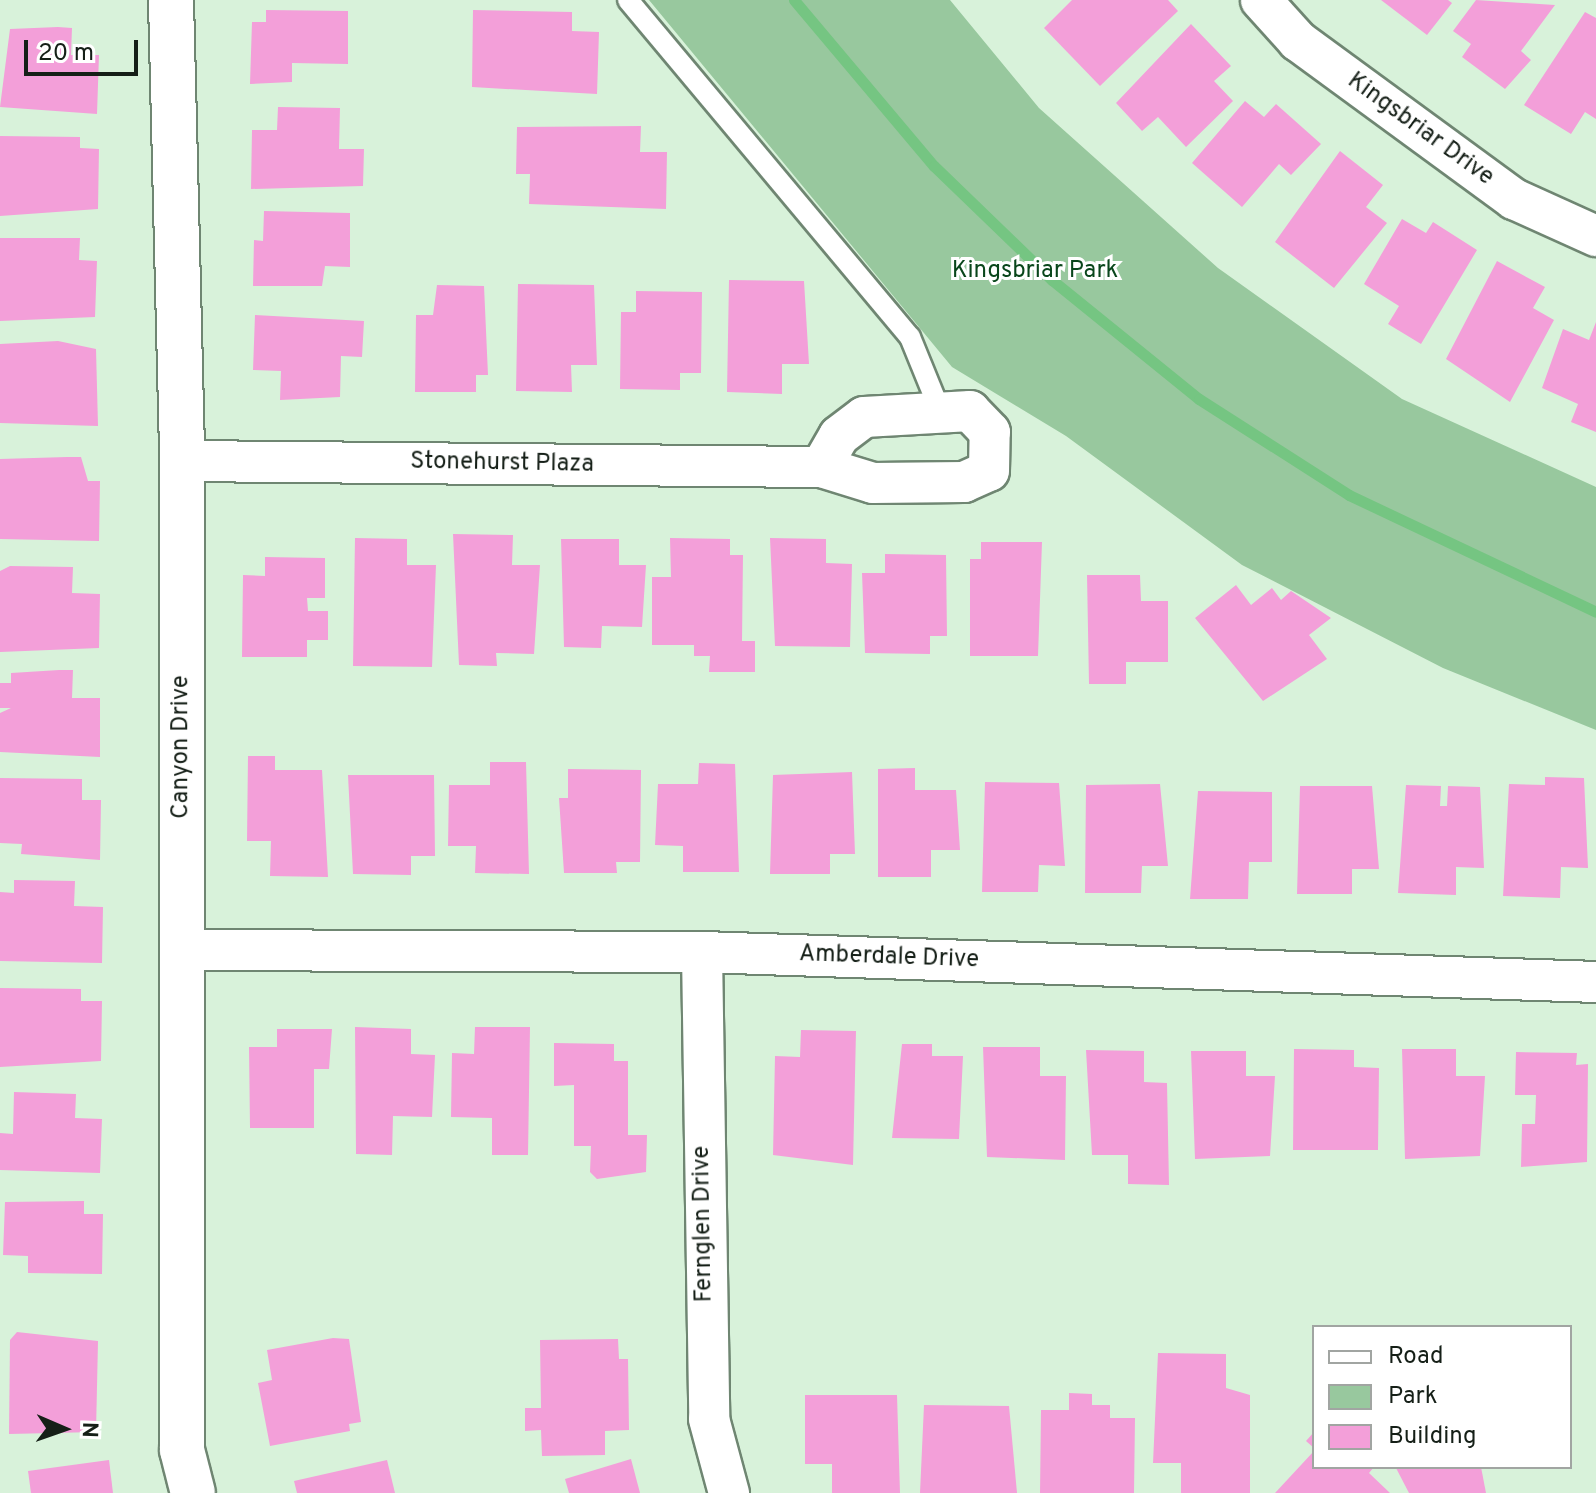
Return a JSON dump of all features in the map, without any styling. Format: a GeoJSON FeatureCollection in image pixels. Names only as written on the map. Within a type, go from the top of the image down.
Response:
{"type":"FeatureCollection","features":[{"type":"Feature","properties":{"kind":"street","name":"Canyon Drive"},"geometry":{"type":"LineString","coordinates":[[171,0],[182,461],[182,1450],[193,1493]]}},
{"type":"Feature","properties":{"kind":"street","name":"Kingsbriar Drive"},"geometry":{"type":"LineString","coordinates":[[1261,0],[1298,41],[1514,199],[1596,236]]}},
{"type":"Feature","properties":{"kind":"street","name":"Stonehurst Plaza"},"geometry":{"type":"LineString","coordinates":[[182,461],[821,467],[873,483],[964,482],[989,471],[990,432],[970,411],[864,417],[839,436],[821,467]]}},
{"type":"Feature","properties":{"kind":"street","name":"Amberdale Drive"},"geometry":{"type":"LineString","coordinates":[[181,950],[702,952],[1596,982]]}},
{"type":"Feature","properties":{"kind":"street","name":"Fernglen Drive"},"geometry":{"type":"LineString","coordinates":[[702,952],[709,1419],[729,1493]]}},
{"type":"Feature","properties":{"kind":"lane"},"geometry":{"type":"LineString","coordinates":[[628,0],[910,337],[941,413]]}},
{"type":"Feature","properties":{"kind":"green space","name":"Kingsbriar Park"},"geometry":{"type":"Polygon","coordinates":[[[649,0],[950,0],[1039,108],[1218,268],[1402,399],[1596,487],[1596,730],[1443,668],[1242,565],[1066,436],[952,367],[649,0]]]}},
{"type":"Feature","properties":{"kind":"building"},"geometry":{"type":"Polygon","coordinates":[[[1072,0],[1168,0],[1178,11],[1100,86],[1044,28],[1072,0]]]}},
{"type":"Feature","properties":{"kind":"building"},"geometry":{"type":"Polygon","coordinates":[[[1381,0],[1448,0],[1452,3],[1427,35],[1381,0]]]}},
{"type":"Feature","properties":{"kind":"building"},"geometry":{"type":"Polygon","coordinates":[[[1476,0],[1555,5],[1521,51],[1531,60],[1505,89],[1462,57],[1471,44],[1453,31],[1476,0]]]}},
{"type":"Feature","properties":{"kind":"building"},"geometry":{"type":"Polygon","coordinates":[[[266,10],[348,11],[348,64],[292,63],[292,82],[250,84],[252,22],[266,22],[266,10]]]}},
{"type":"Feature","properties":{"kind":"building"},"geometry":{"type":"Polygon","coordinates":[[[473,10],[572,12],[572,31],[599,32],[597,94],[472,87],[473,10]]]}},
{"type":"Feature","properties":{"kind":"building"},"geometry":{"type":"Polygon","coordinates":[[[1585,12],[1596,18],[1596,119],[1585,112],[1571,134],[1524,105],[1585,12]]]}},
{"type":"Feature","properties":{"kind":"building"},"geometry":{"type":"Polygon","coordinates":[[[1191,24],[1231,66],[1214,81],[1233,101],[1186,147],[1158,117],[1142,131],[1116,103],[1191,24]]]}},
{"type":"Feature","properties":{"kind":"building"},"geometry":{"type":"Polygon","coordinates":[[[72,28],[71,55],[99,55],[97,114],[0,107],[10,29],[72,28]]]}},
{"type":"Feature","properties":{"kind":"building"},"geometry":{"type":"Polygon","coordinates":[[[1245,101],[1264,117],[1276,104],[1321,144],[1291,175],[1279,164],[1242,207],[1192,163],[1245,101]]]}},
{"type":"Feature","properties":{"kind":"building"},"geometry":{"type":"Polygon","coordinates":[[[278,107],[340,108],[339,149],[364,149],[363,186],[251,189],[252,130],[277,130],[278,107]]]}},
{"type":"Feature","properties":{"kind":"building"},"geometry":{"type":"Polygon","coordinates":[[[641,126],[640,152],[667,152],[666,209],[529,204],[530,174],[516,174],[517,127],[641,126]]]}},
{"type":"Feature","properties":{"kind":"building"},"geometry":{"type":"Polygon","coordinates":[[[0,136],[80,137],[80,148],[99,149],[98,209],[0,216],[0,136]]]}},
{"type":"Feature","properties":{"kind":"building"},"geometry":{"type":"Polygon","coordinates":[[[1340,151],[1383,185],[1366,207],[1387,223],[1334,288],[1275,242],[1340,151]]]}},
{"type":"Feature","properties":{"kind":"building"},"geometry":{"type":"Polygon","coordinates":[[[264,211],[350,213],[350,267],[325,266],[322,286],[253,286],[254,240],[263,241],[264,211]]]}},
{"type":"Feature","properties":{"kind":"building"},"geometry":{"type":"Polygon","coordinates":[[[1402,219],[1426,233],[1433,222],[1477,250],[1421,344],[1388,324],[1399,306],[1364,284],[1402,219]]]}},
{"type":"Feature","properties":{"kind":"building"},"geometry":{"type":"Polygon","coordinates":[[[0,238],[80,238],[79,260],[97,261],[95,317],[0,321],[0,238]]]}},
{"type":"Feature","properties":{"kind":"building"},"geometry":{"type":"Polygon","coordinates":[[[1497,261],[1545,287],[1533,308],[1554,320],[1510,402],[1446,359],[1497,261]]]}},
{"type":"Feature","properties":{"kind":"building"},"geometry":{"type":"Polygon","coordinates":[[[729,280],[804,281],[809,364],[782,364],[782,394],[727,392],[729,280]]]}},
{"type":"Feature","properties":{"kind":"building"},"geometry":{"type":"Polygon","coordinates":[[[518,284],[594,285],[597,365],[571,365],[572,392],[516,391],[518,284]]]}},
{"type":"Feature","properties":{"kind":"building"},"geometry":{"type":"Polygon","coordinates":[[[437,285],[484,286],[488,375],[476,375],[476,392],[415,392],[416,315],[433,315],[437,285]]]}},
{"type":"Feature","properties":{"kind":"building"},"geometry":{"type":"Polygon","coordinates":[[[636,291],[702,292],[701,373],[680,373],[680,390],[620,389],[621,312],[636,312],[636,291]]]}},
{"type":"Feature","properties":{"kind":"building"},"geometry":{"type":"Polygon","coordinates":[[[255,315],[364,321],[362,357],[341,356],[340,397],[280,400],[281,371],[253,370],[255,315]]]}},
{"type":"Feature","properties":{"kind":"building"},"geometry":{"type":"Polygon","coordinates":[[[1596,322],[1596,432],[1571,422],[1578,404],[1542,388],[1563,329],[1589,340],[1596,322]]]}},
{"type":"Feature","properties":{"kind":"building"},"geometry":{"type":"Polygon","coordinates":[[[58,341],[96,349],[98,426],[0,423],[0,344],[58,341]]]}},
{"type":"Feature","properties":{"kind":"building"},"geometry":{"type":"Polygon","coordinates":[[[81,457],[88,481],[100,481],[99,541],[0,539],[0,459],[81,457]]]}},
{"type":"Feature","properties":{"kind":"building"},"geometry":{"type":"Polygon","coordinates":[[[453,534],[513,535],[512,565],[540,565],[534,654],[496,653],[497,666],[459,665],[453,534]]]}},
{"type":"Feature","properties":{"kind":"building"},"geometry":{"type":"Polygon","coordinates":[[[355,538],[407,539],[407,565],[436,565],[432,667],[353,666],[355,538]]]}},
{"type":"Feature","properties":{"kind":"building"},"geometry":{"type":"Polygon","coordinates":[[[670,538],[730,539],[730,555],[743,555],[742,641],[755,641],[755,672],[709,672],[710,656],[694,656],[694,645],[652,645],[652,577],[671,577],[670,538]]]}},
{"type":"Feature","properties":{"kind":"building"},"geometry":{"type":"Polygon","coordinates":[[[770,538],[826,539],[826,563],[852,564],[850,647],[775,646],[770,538]]]}},
{"type":"Feature","properties":{"kind":"building"},"geometry":{"type":"Polygon","coordinates":[[[561,539],[619,539],[619,565],[646,565],[642,627],[602,626],[601,648],[564,647],[561,539]]]}},
{"type":"Feature","properties":{"kind":"building"},"geometry":{"type":"Polygon","coordinates":[[[981,542],[1042,542],[1038,656],[970,656],[970,559],[981,559],[981,542]]]}},
{"type":"Feature","properties":{"kind":"building"},"geometry":{"type":"Polygon","coordinates":[[[885,554],[946,555],[947,636],[930,636],[930,654],[865,653],[862,573],[885,573],[885,554]]]}},
{"type":"Feature","properties":{"kind":"building"},"geometry":{"type":"Polygon","coordinates":[[[265,557],[325,558],[325,598],[307,598],[308,611],[328,611],[328,640],[307,640],[307,657],[242,657],[243,575],[265,576],[265,557]]]}},
{"type":"Feature","properties":{"kind":"building"},"geometry":{"type":"Polygon","coordinates":[[[10,566],[73,567],[72,593],[100,594],[99,648],[0,652],[0,571],[10,566]]]}},
{"type":"Feature","properties":{"kind":"building"},"geometry":{"type":"Polygon","coordinates":[[[1087,575],[1140,575],[1141,601],[1168,601],[1168,662],[1126,662],[1126,684],[1089,684],[1087,575]]]}},
{"type":"Feature","properties":{"kind":"building"},"geometry":{"type":"Polygon","coordinates":[[[1236,585],[1251,605],[1272,588],[1281,600],[1291,591],[1331,618],[1309,635],[1327,659],[1263,701],[1195,618],[1236,585]]]}},
{"type":"Feature","properties":{"kind":"building"},"geometry":{"type":"Polygon","coordinates":[[[73,670],[72,698],[100,698],[100,757],[0,752],[0,713],[11,708],[0,708],[0,683],[11,683],[11,673],[73,670]]]}},
{"type":"Feature","properties":{"kind":"building"},"geometry":{"type":"Polygon","coordinates":[[[248,756],[275,756],[275,770],[322,770],[328,877],[270,876],[271,841],[247,841],[248,756]]]}},
{"type":"Feature","properties":{"kind":"building"},"geometry":{"type":"Polygon","coordinates":[[[490,762],[526,762],[529,874],[475,873],[476,846],[448,846],[449,785],[490,785],[490,762]]]}},
{"type":"Feature","properties":{"kind":"building"},"geometry":{"type":"Polygon","coordinates":[[[699,763],[735,764],[739,872],[683,872],[683,846],[655,845],[658,784],[698,784],[699,763]]]}},
{"type":"Feature","properties":{"kind":"building"},"geometry":{"type":"Polygon","coordinates":[[[915,768],[915,790],[956,790],[960,850],[931,850],[931,877],[878,877],[878,769],[915,768]]]}},
{"type":"Feature","properties":{"kind":"building"},"geometry":{"type":"Polygon","coordinates":[[[568,769],[641,770],[640,862],[616,862],[617,873],[564,873],[559,798],[568,798],[568,769]]]}},
{"type":"Feature","properties":{"kind":"building"},"geometry":{"type":"Polygon","coordinates":[[[852,772],[855,854],[830,854],[830,874],[770,874],[773,775],[852,772]]]}},
{"type":"Feature","properties":{"kind":"building"},"geometry":{"type":"Polygon","coordinates":[[[348,775],[434,775],[435,856],[411,856],[411,875],[353,874],[348,775]]]}},
{"type":"Feature","properties":{"kind":"building"},"geometry":{"type":"Polygon","coordinates":[[[1545,777],[1584,778],[1588,868],[1561,867],[1560,898],[1503,896],[1509,784],[1545,785],[1545,777]]]}},
{"type":"Feature","properties":{"kind":"building"},"geometry":{"type":"Polygon","coordinates":[[[0,778],[82,779],[82,800],[101,800],[100,860],[21,854],[22,844],[0,843],[0,778]]]}},
{"type":"Feature","properties":{"kind":"building"},"geometry":{"type":"Polygon","coordinates":[[[985,782],[1059,783],[1065,866],[1039,865],[1038,892],[982,892],[985,782]]]}},
{"type":"Feature","properties":{"kind":"building"},"geometry":{"type":"Polygon","coordinates":[[[1160,784],[1168,866],[1142,866],[1141,893],[1085,893],[1086,785],[1160,784]]]}},
{"type":"Feature","properties":{"kind":"building"},"geometry":{"type":"Polygon","coordinates":[[[1406,785],[1441,786],[1440,806],[1447,806],[1448,786],[1480,787],[1484,868],[1456,867],[1456,895],[1398,893],[1406,785]]]}},
{"type":"Feature","properties":{"kind":"building"},"geometry":{"type":"Polygon","coordinates":[[[1300,786],[1372,786],[1379,869],[1352,869],[1352,894],[1297,894],[1300,786]]]}},
{"type":"Feature","properties":{"kind":"building"},"geometry":{"type":"Polygon","coordinates":[[[1198,791],[1272,792],[1272,862],[1249,862],[1248,899],[1190,899],[1198,791]]]}},
{"type":"Feature","properties":{"kind":"building"},"geometry":{"type":"Polygon","coordinates":[[[14,880],[75,881],[74,906],[103,907],[102,963],[0,961],[0,892],[14,893],[14,880]]]}},
{"type":"Feature","properties":{"kind":"building"},"geometry":{"type":"Polygon","coordinates":[[[0,988],[81,989],[81,1001],[102,1001],[101,1061],[0,1067],[0,988]]]}},
{"type":"Feature","properties":{"kind":"building"},"geometry":{"type":"Polygon","coordinates":[[[355,1027],[411,1029],[411,1054],[435,1055],[432,1117],[393,1116],[392,1155],[356,1154],[355,1027]]]}},
{"type":"Feature","properties":{"kind":"building"},"geometry":{"type":"Polygon","coordinates":[[[475,1027],[530,1027],[528,1155],[492,1155],[492,1118],[451,1117],[452,1053],[474,1054],[475,1027]]]}},
{"type":"Feature","properties":{"kind":"building"},"geometry":{"type":"Polygon","coordinates":[[[277,1029],[332,1029],[329,1069],[314,1069],[314,1128],[250,1128],[249,1047],[277,1047],[277,1029]]]}},
{"type":"Feature","properties":{"kind":"building"},"geometry":{"type":"Polygon","coordinates":[[[801,1030],[856,1031],[853,1165],[773,1155],[775,1056],[800,1057],[801,1030]]]}},
{"type":"Feature","properties":{"kind":"building"},"geometry":{"type":"Polygon","coordinates":[[[554,1043],[614,1044],[614,1061],[628,1061],[628,1135],[647,1135],[646,1172],[597,1179],[590,1172],[591,1146],[574,1146],[574,1085],[554,1086],[554,1043]]]}},
{"type":"Feature","properties":{"kind":"building"},"geometry":{"type":"Polygon","coordinates":[[[902,1044],[932,1044],[932,1056],[963,1056],[959,1139],[892,1138],[902,1044]]]}},
{"type":"Feature","properties":{"kind":"building"},"geometry":{"type":"Polygon","coordinates":[[[983,1047],[1040,1047],[1040,1076],[1066,1076],[1065,1160],[987,1157],[983,1047]]]}},
{"type":"Feature","properties":{"kind":"building"},"geometry":{"type":"Polygon","coordinates":[[[1294,1049],[1354,1050],[1354,1067],[1379,1068],[1378,1150],[1293,1150],[1294,1049]]]}},
{"type":"Feature","properties":{"kind":"building"},"geometry":{"type":"Polygon","coordinates":[[[1402,1049],[1456,1049],[1456,1076],[1485,1076],[1480,1156],[1405,1159],[1402,1049]]]}},
{"type":"Feature","properties":{"kind":"building"},"geometry":{"type":"Polygon","coordinates":[[[1086,1050],[1144,1051],[1144,1082],[1167,1083],[1169,1185],[1128,1184],[1128,1155],[1092,1155],[1086,1050]]]}},
{"type":"Feature","properties":{"kind":"building"},"geometry":{"type":"Polygon","coordinates":[[[1191,1051],[1246,1051],[1246,1076],[1275,1076],[1270,1156],[1195,1159],[1191,1051]]]}},
{"type":"Feature","properties":{"kind":"building"},"geometry":{"type":"Polygon","coordinates":[[[1516,1052],[1577,1053],[1576,1065],[1588,1064],[1587,1162],[1521,1167],[1522,1124],[1535,1124],[1536,1095],[1515,1095],[1516,1052]]]}},
{"type":"Feature","properties":{"kind":"building"},"geometry":{"type":"Polygon","coordinates":[[[14,1092],[76,1094],[75,1118],[102,1119],[100,1173],[0,1170],[0,1133],[13,1134],[14,1092]]]}},
{"type":"Feature","properties":{"kind":"building"},"geometry":{"type":"Polygon","coordinates":[[[84,1201],[84,1214],[103,1214],[102,1274],[28,1273],[28,1256],[3,1255],[5,1202],[84,1201]]]}},
{"type":"Feature","properties":{"kind":"building"},"geometry":{"type":"Polygon","coordinates":[[[17,1332],[98,1341],[96,1432],[9,1434],[10,1340],[17,1332]]]}},
{"type":"Feature","properties":{"kind":"building"},"geometry":{"type":"Polygon","coordinates":[[[333,1338],[349,1339],[361,1422],[349,1424],[350,1431],[270,1446],[258,1383],[272,1380],[267,1350],[333,1338]]]}},
{"type":"Feature","properties":{"kind":"building"},"geometry":{"type":"Polygon","coordinates":[[[618,1339],[619,1359],[628,1359],[629,1430],[605,1431],[605,1455],[542,1456],[541,1430],[525,1431],[525,1408],[541,1408],[540,1340],[618,1339]]]}},
{"type":"Feature","properties":{"kind":"building"},"geometry":{"type":"Polygon","coordinates":[[[1158,1353],[1226,1354],[1226,1388],[1250,1395],[1250,1493],[1181,1493],[1181,1463],[1153,1463],[1158,1353]]]}},
{"type":"Feature","properties":{"kind":"building"},"geometry":{"type":"Polygon","coordinates":[[[1069,1393],[1092,1394],[1092,1405],[1110,1405],[1110,1418],[1135,1418],[1134,1493],[1040,1493],[1041,1410],[1069,1410],[1069,1393]]]}},
{"type":"Feature","properties":{"kind":"building"},"geometry":{"type":"Polygon","coordinates":[[[805,1395],[897,1395],[900,1493],[832,1493],[832,1464],[805,1464],[805,1395]]]}},
{"type":"Feature","properties":{"kind":"building"},"geometry":{"type":"Polygon","coordinates":[[[924,1405],[1009,1406],[1017,1493],[920,1493],[924,1405]]]}},
{"type":"Feature","properties":{"kind":"building"},"geometry":{"type":"Polygon","coordinates":[[[1312,1453],[1312,1469],[1372,1469],[1369,1473],[1390,1493],[1275,1493],[1312,1453]]]}},
{"type":"Feature","properties":{"kind":"building"},"geometry":{"type":"Polygon","coordinates":[[[631,1459],[640,1493],[569,1493],[565,1479],[631,1459]]]}},
{"type":"Feature","properties":{"kind":"building"},"geometry":{"type":"Polygon","coordinates":[[[109,1460],[113,1493],[31,1493],[28,1471],[109,1460]]]}},
{"type":"Feature","properties":{"kind":"building"},"geometry":{"type":"Polygon","coordinates":[[[387,1460],[395,1493],[297,1493],[294,1481],[387,1460]]]}},
{"type":"Feature","properties":{"kind":"building"},"geometry":{"type":"Polygon","coordinates":[[[1397,1469],[1481,1469],[1486,1493],[1409,1493],[1397,1469]]]}},
{"type":"Feature","properties":{"kind":"waterway"},"geometry":{"type":"LineString","coordinates":[[794,0],[934,166],[1052,280],[1199,399],[1349,495],[1596,612]]}}]}
